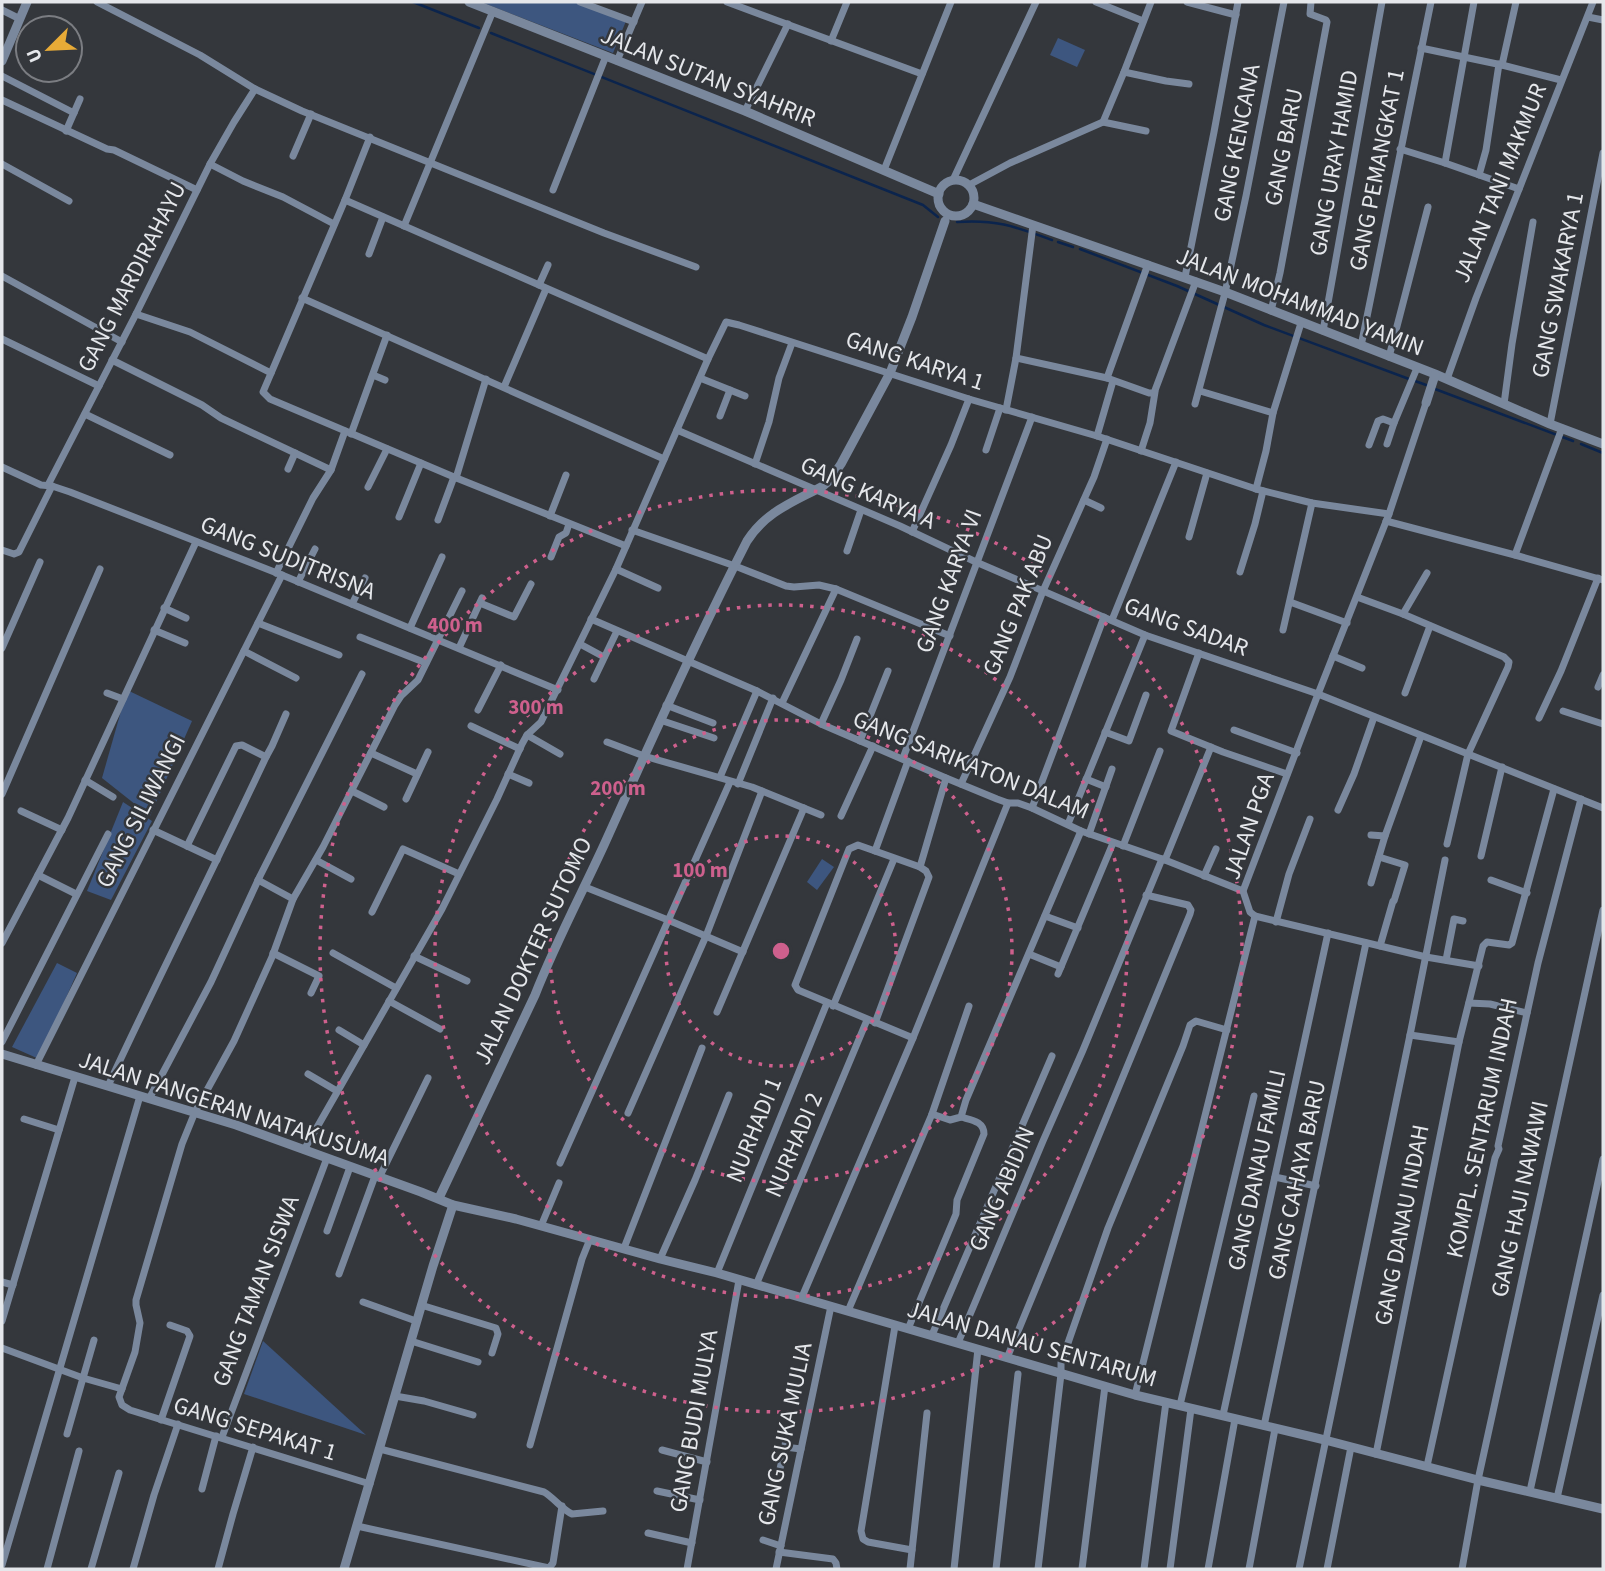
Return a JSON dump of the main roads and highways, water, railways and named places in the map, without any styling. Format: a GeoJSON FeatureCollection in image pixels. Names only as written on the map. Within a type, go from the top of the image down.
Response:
{"type":"FeatureCollection","features":[{"type":"Feature","properties":{"kind":"waterway"},"geometry":{"type":"LineString","coordinates":[[413,2],[479,28]]}},
{"type":"Feature","properties":{"kind":"waterway"},"geometry":{"type":"LineString","coordinates":[[491,33],[923,205],[938,217]]}},
{"type":"Feature","properties":{"kind":"waterway"},"geometry":{"type":"LineString","coordinates":[[957,222],[1006,225],[1052,240]]}},
{"type":"Feature","properties":{"kind":"waterway"},"geometry":{"type":"LineString","coordinates":[[1058,242],[1073,247]]}},
{"type":"Feature","properties":{"kind":"waterway"},"geometry":{"type":"LineString","coordinates":[[1080,249],[1177,286],[1264,325],[1409,379]]}},
{"type":"Feature","properties":{"kind":"waterway"},"geometry":{"type":"LineString","coordinates":[[1415,381],[1429,386]]}},
{"type":"Feature","properties":{"kind":"waterway"},"geometry":{"type":"LineString","coordinates":[[1435,389],[1573,441]]}},
{"type":"Feature","properties":{"kind":"waterway"},"geometry":{"type":"LineString","coordinates":[[1581,444],[1603,453]]}}]}
